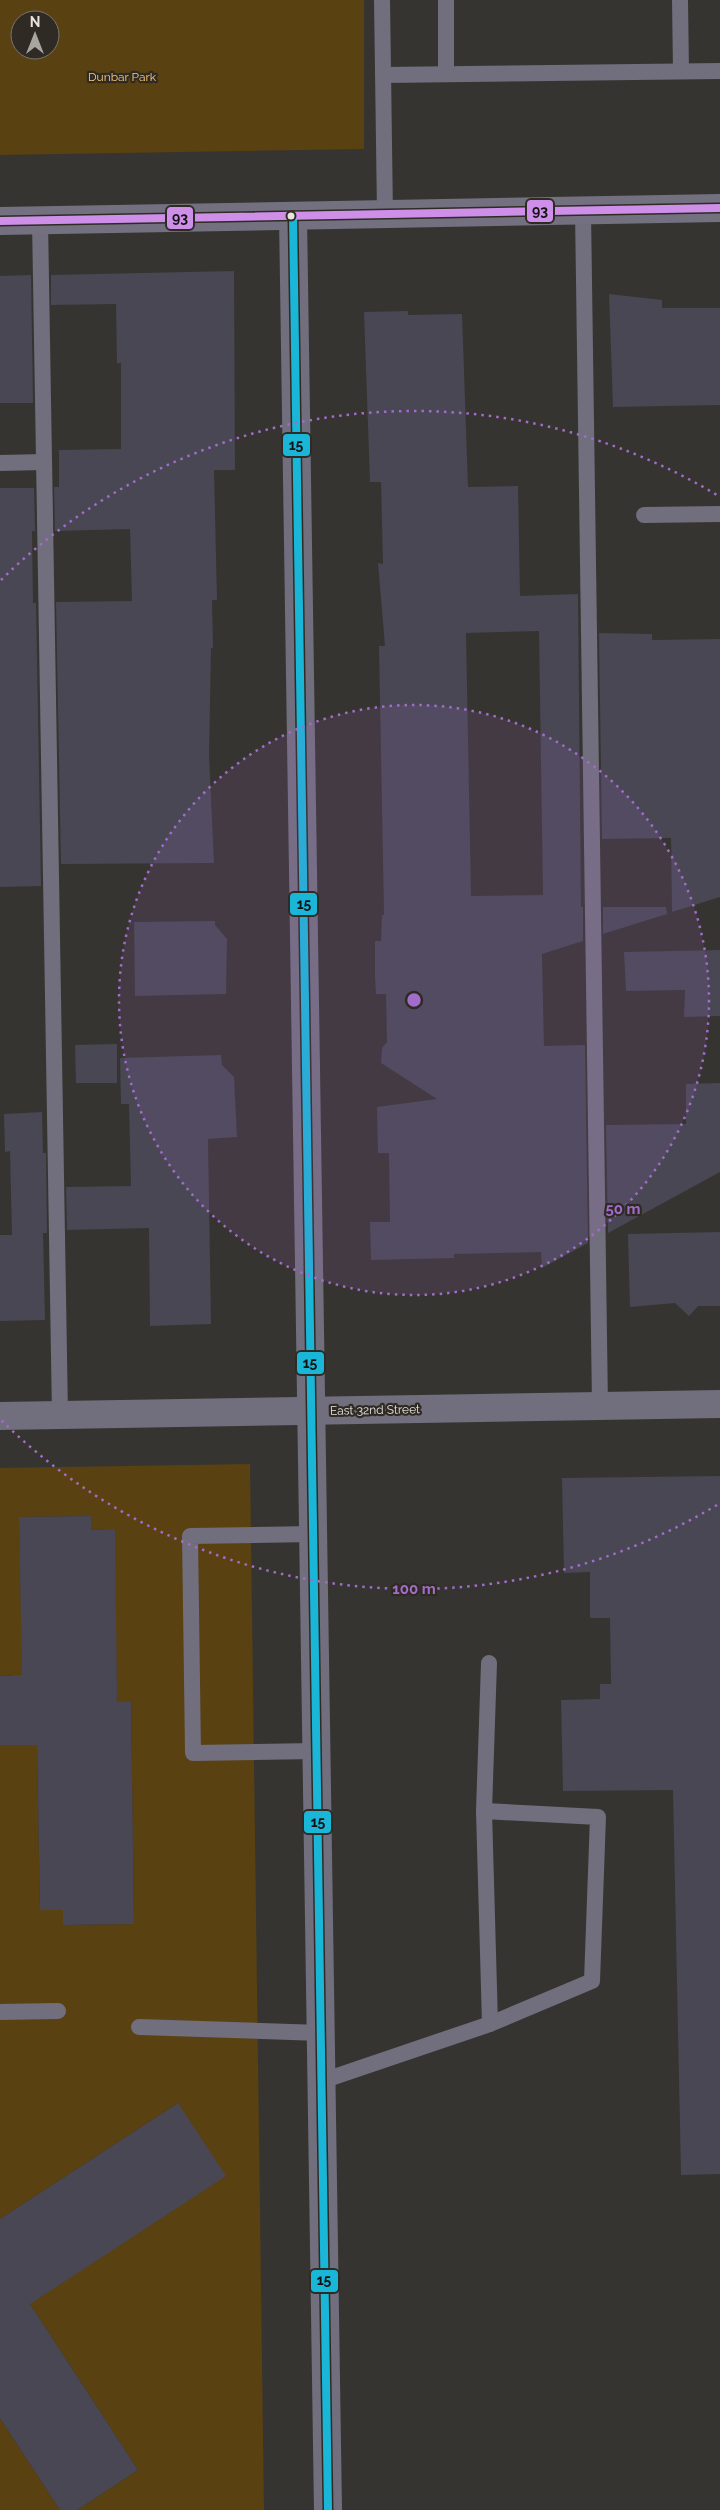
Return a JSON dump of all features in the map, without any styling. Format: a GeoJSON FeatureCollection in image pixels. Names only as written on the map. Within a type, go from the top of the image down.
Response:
{"type":"FeatureCollection","features":[{"type":"Feature","properties":{"kind":"main road"},"geometry":{"type":"LineString","coordinates":[[0,221],[720,208]]}},
{"type":"Feature","properties":{"kind":"street"},"geometry":{"type":"LineString","coordinates":[[293,216],[328,2510]]}},
{"type":"Feature","properties":{"kind":"street","name":"East 32nd Street"},"geometry":{"type":"LineString","coordinates":[[0,1416],[720,1404]]}},
{"type":"Feature","properties":{"kind":"lane"},"geometry":{"type":"LineString","coordinates":[[382,0],[385,214]]}},
{"type":"Feature","properties":{"kind":"lane"},"geometry":{"type":"LineString","coordinates":[[446,0],[446,74]]}},
{"type":"Feature","properties":{"kind":"lane"},"geometry":{"type":"LineString","coordinates":[[680,0],[681,71]]}},
{"type":"Feature","properties":{"kind":"lane"},"geometry":{"type":"LineString","coordinates":[[383,75],[720,71]]}},
{"type":"Feature","properties":{"kind":"lane"},"geometry":{"type":"LineString","coordinates":[[583,211],[600,1406]]}},
{"type":"Feature","properties":{"kind":"lane"},"geometry":{"type":"LineString","coordinates":[[40,220],[60,1415]]}},
{"type":"Feature","properties":{"kind":"lane"},"geometry":{"type":"LineString","coordinates":[[0,463],[44,462]]}},
{"type":"Feature","properties":{"kind":"lane"},"geometry":{"type":"LineString","coordinates":[[644,515],[720,514]]}},
{"type":"Feature","properties":{"kind":"lane"},"geometry":{"type":"LineString","coordinates":[[313,1534],[190,1536],[194,1752],[316,1751]]}},
{"type":"Feature","properties":{"kind":"lane"},"geometry":{"type":"LineString","coordinates":[[489,1663],[484,1812],[490,2024]]}},
{"type":"Feature","properties":{"kind":"lane"},"geometry":{"type":"LineString","coordinates":[[322,2081],[490,2024],[592,1981],[598,1817],[484,1812]]}},
{"type":"Feature","properties":{"kind":"lane"},"geometry":{"type":"LineString","coordinates":[[0,2012],[58,2011]]}},
{"type":"Feature","properties":{"kind":"lane"},"geometry":{"type":"LineString","coordinates":[[139,2027],[321,2033]]}},
{"type":"Feature","properties":{"kind":"green space","name":"Dunbar Park"},"geometry":{"type":"Polygon","coordinates":[[[0,0],[364,0],[364,149],[0,155],[0,0]]]}},
{"type":"Feature","properties":{"kind":"green space"},"geometry":{"type":"Polygon","coordinates":[[[250,1464],[264,2510],[77,2510],[138,2470],[30,2304],[178,2103],[0,2219],[0,1745],[37,1745],[40,1910],[63,1910],[63,1925],[134,1924],[131,1703],[117,1702],[114,1529],[91,1530],[90,1516],[19,1517],[23,1688],[13,1688],[12,1675],[0,1676],[0,1468],[250,1464]]]}},
{"type":"Feature","properties":{"kind":"green space"},"geometry":{"type":"Polygon","coordinates":[[[0,2418],[60,2510],[0,2510],[0,2418]]]}},
{"type":"Feature","properties":{"kind":"building"},"geometry":{"type":"Polygon","coordinates":[[[234,271],[235,470],[214,470],[217,600],[212,600],[213,648],[211,648],[209,755],[214,863],[61,864],[56,602],[132,601],[130,529],[55,531],[54,487],[59,487],[59,450],[121,449],[121,363],[117,363],[116,304],[51,305],[51,275],[234,271]]]}},
{"type":"Feature","properties":{"kind":"building"},"geometry":{"type":"Polygon","coordinates":[[[31,275],[33,403],[0,403],[0,276],[31,275]]]}},
{"type":"Feature","properties":{"kind":"building"},"geometry":{"type":"Polygon","coordinates":[[[609,294],[662,300],[662,308],[720,308],[720,405],[613,407],[609,294]]]}},
{"type":"Feature","properties":{"kind":"building"},"geometry":{"type":"Polygon","coordinates":[[[408,311],[408,315],[462,314],[468,487],[518,486],[520,596],[578,594],[581,907],[583,907],[583,941],[542,954],[544,1046],[585,1045],[588,1243],[542,1268],[541,1252],[454,1254],[454,1258],[371,1260],[370,1222],[390,1222],[389,1153],[378,1153],[377,1107],[437,1099],[381,1063],[382,1048],[387,1042],[386,994],[376,994],[375,941],[381,941],[382,915],[384,915],[379,646],[385,646],[378,563],[383,564],[381,482],[370,482],[364,312],[408,311]],[[539,631],[466,633],[471,896],[543,895],[539,631]]]}},
{"type":"Feature","properties":{"kind":"building"},"geometry":{"type":"Polygon","coordinates":[[[0,488],[34,488],[35,531],[32,531],[33,603],[36,603],[41,886],[0,887],[0,488]]]}},
{"type":"Feature","properties":{"kind":"building"},"geometry":{"type":"Polygon","coordinates":[[[599,633],[652,634],[652,640],[720,639],[720,897],[672,912],[671,838],[602,839],[599,633]]]}},
{"type":"Feature","properties":{"kind":"building"},"geometry":{"type":"Polygon","coordinates":[[[603,907],[666,907],[667,914],[603,934],[603,907]]]}},
{"type":"Feature","properties":{"kind":"building"},"geometry":{"type":"Polygon","coordinates":[[[215,921],[215,925],[227,939],[226,994],[135,996],[134,922],[215,921]]]}},
{"type":"Feature","properties":{"kind":"building"},"geometry":{"type":"Polygon","coordinates":[[[720,950],[720,1016],[684,1017],[685,990],[626,991],[624,952],[720,950]]]}},
{"type":"Feature","properties":{"kind":"building"},"geometry":{"type":"Polygon","coordinates":[[[117,1044],[117,1083],[76,1083],[75,1045],[117,1044]]]}},
{"type":"Feature","properties":{"kind":"building"},"geometry":{"type":"Polygon","coordinates":[[[221,1055],[222,1065],[234,1077],[237,1137],[208,1139],[211,1324],[150,1326],[149,1228],[67,1230],[66,1187],[131,1186],[129,1104],[121,1104],[120,1058],[221,1055]]]}},
{"type":"Feature","properties":{"kind":"building"},"geometry":{"type":"Polygon","coordinates":[[[720,1083],[720,1172],[608,1233],[606,1125],[686,1124],[686,1084],[720,1083]]]}},
{"type":"Feature","properties":{"kind":"building"},"geometry":{"type":"Polygon","coordinates":[[[42,1112],[43,1153],[46,1153],[47,1233],[43,1233],[45,1320],[0,1321],[0,1235],[12,1235],[10,1151],[5,1152],[4,1114],[42,1112]]]}},
{"type":"Feature","properties":{"kind":"building"},"geometry":{"type":"Polygon","coordinates":[[[720,1232],[720,1306],[698,1306],[689,1316],[675,1303],[630,1307],[628,1234],[720,1232]]]}},
{"type":"Feature","properties":{"kind":"building"},"geometry":{"type":"Polygon","coordinates":[[[720,1476],[720,2174],[681,2175],[673,1790],[563,1791],[561,1700],[600,1699],[600,1684],[611,1684],[610,1618],[590,1618],[590,1572],[564,1573],[562,1478],[720,1476]]]}},
{"type":"Feature","properties":{"kind":"building"},"geometry":{"type":"Polygon","coordinates":[[[91,1516],[91,1530],[115,1529],[117,1702],[131,1702],[134,1924],[63,1925],[63,1910],[40,1910],[37,1745],[0,1745],[0,1676],[22,1675],[19,1517],[91,1516]]]}},
{"type":"Feature","properties":{"kind":"building"},"geometry":{"type":"Polygon","coordinates":[[[178,2103],[226,2176],[30,2304],[138,2470],[77,2510],[60,2510],[0,2418],[0,2219],[178,2103]]]}},
{"type":"Feature","properties":{"kind":"transit line","name":"93"},"geometry":{"type":"LineString","coordinates":[[0,221],[720,208]]}},
{"type":"Feature","properties":{"kind":"transit line","name":"15"},"geometry":{"type":"LineString","coordinates":[[293,216],[328,2510]]}}]}
